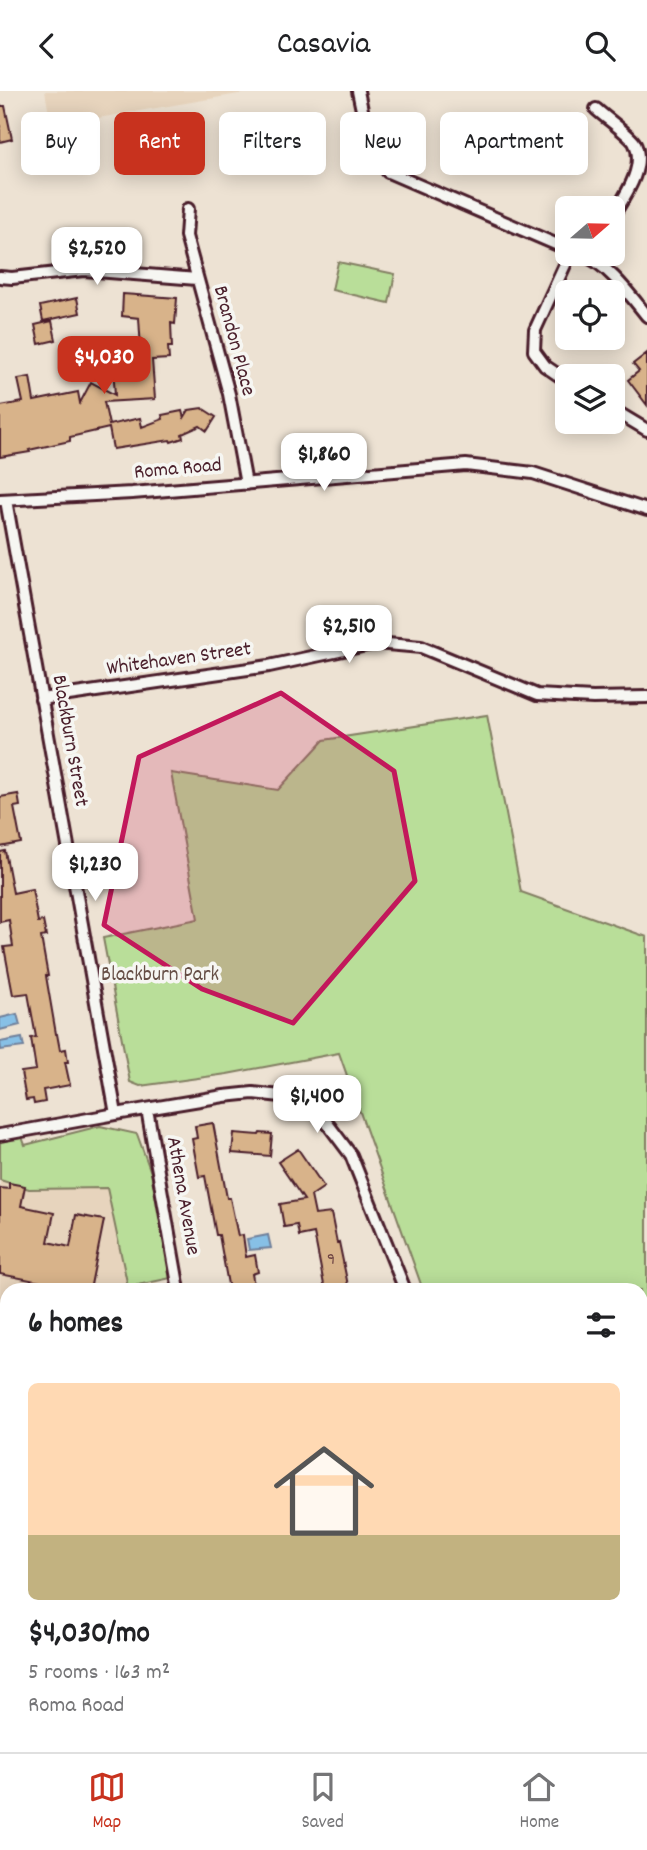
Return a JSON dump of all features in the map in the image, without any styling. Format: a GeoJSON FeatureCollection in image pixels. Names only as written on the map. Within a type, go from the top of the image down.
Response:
{"type":"FeatureCollection","features":[{"type":"Feature","properties":{"kind":"street"},"geometry":{"type":"LineString","coordinates":[[358,91],[370,148],[388,172],[555,244]]}},
{"type":"Feature","properties":{"kind":"street"},"geometry":{"type":"LineString","coordinates":[[596,109],[633,142],[640,155],[639,171],[624,196]]}},
{"type":"Feature","properties":{"kind":"street","name":"Brandon Place"},"geometry":{"type":"LineString","coordinates":[[188,209],[186,236],[229,394],[246,484]]}},
{"type":"Feature","properties":{"kind":"street"},"geometry":{"type":"LineString","coordinates":[[555,373],[545,366],[534,351],[535,330],[564,266]]}},
{"type":"Feature","properties":{"kind":"street"},"geometry":{"type":"LineString","coordinates":[[600,266],[623,285],[647,316]]}},
{"type":"Feature","properties":{"kind":"street"},"geometry":{"type":"LineString","coordinates":[[0,277],[84,270],[197,279]]}},
{"type":"Feature","properties":{"kind":"street"},"geometry":{"type":"LineString","coordinates":[[625,417],[647,430]]}},
{"type":"Feature","properties":{"kind":"street","name":"Roma Road"},"geometry":{"type":"LineString","coordinates":[[3,500],[132,493],[466,465],[533,473],[647,510]]}},
{"type":"Feature","properties":{"kind":"street","name":"Blackburn Street"},"geometry":{"type":"LineString","coordinates":[[3,500],[117,1114]]}},
{"type":"Feature","properties":{"kind":"street","name":"Whitehaven Street"},"geometry":{"type":"LineString","coordinates":[[41,699],[269,666],[376,643],[421,647],[537,695],[647,697]]}},
{"type":"Feature","properties":{"kind":"street"},"geometry":{"type":"LineString","coordinates":[[0,1136],[253,1093],[281,1096],[304,1105],[324,1119],[351,1154],[402,1283]]}},
{"type":"Feature","properties":{"kind":"street","name":"Athena Avenue"},"geometry":{"type":"LineString","coordinates":[[147,1109],[178,1283]]}},
{"type":"Feature","properties":{"kind":"highlighted area"},"geometry":{"type":"Polygon","coordinates":[[[281,693],[394,771],[415,881],[293,1023],[202,989],[104,925],[139,757],[281,693]]]}},
{"type":"Feature","properties":{"kind":"shaded area"},"geometry":{"type":"Polygon","coordinates":[[[45,91],[256,91],[133,112],[114,112],[114,115],[100,118],[100,112],[49,112],[45,91]]]}},
{"type":"Feature","properties":{"kind":"shaded area"},"geometry":{"type":"Polygon","coordinates":[[[132,1143],[158,1283],[0,1283],[0,1155],[132,1143]]]}},
{"type":"Feature","properties":{"kind":"green space"},"geometry":{"type":"Polygon","coordinates":[[[338,262],[395,274],[389,303],[332,290],[338,262]]]}},
{"type":"Feature","properties":{"kind":"green space","name":"Blackburn Park"},"geometry":{"type":"Polygon","coordinates":[[[487,715],[521,892],[647,937],[647,1283],[421,1283],[339,1053],[227,1074],[140,1086],[130,1082],[103,938],[198,919],[171,773],[278,790],[324,740],[487,715]]]}},
{"type":"Feature","properties":{"kind":"green space"},"geometry":{"type":"Polygon","coordinates":[[[100,1126],[137,1134],[157,1189],[171,1278],[147,1283],[127,1283],[107,1188],[29,1189],[0,1180],[0,1141],[22,1137],[25,1145],[100,1126]]]}},
{"type":"Feature","properties":{"kind":"water"},"geometry":{"type":"Polygon","coordinates":[[[17,1014],[20,1025],[0,1030],[0,1018],[17,1014]]]}},
{"type":"Feature","properties":{"kind":"water"},"geometry":{"type":"Polygon","coordinates":[[[22,1038],[24,1047],[1,1050],[0,1042],[22,1038]]]}},
{"type":"Feature","properties":{"kind":"water"},"geometry":{"type":"Polygon","coordinates":[[[268,1235],[271,1248],[249,1250],[247,1239],[268,1235]]]}},
{"type":"Feature","properties":{"kind":"building"},"geometry":{"type":"Polygon","coordinates":[[[0,106],[5,106],[12,139],[0,142],[0,106]]]}},
{"type":"Feature","properties":{"kind":"building"},"geometry":{"type":"Polygon","coordinates":[[[123,294],[177,298],[175,324],[171,323],[172,347],[168,347],[169,359],[152,360],[155,399],[104,402],[109,425],[140,418],[142,427],[163,419],[162,415],[182,411],[184,418],[189,410],[202,408],[216,417],[207,431],[200,426],[182,434],[183,438],[171,442],[170,440],[113,449],[109,428],[70,437],[70,441],[29,450],[30,452],[0,457],[0,406],[23,402],[18,379],[30,377],[34,401],[78,392],[80,403],[91,382],[115,395],[113,367],[142,365],[139,318],[122,316],[123,294]]]}},
{"type":"Feature","properties":{"kind":"building"},"geometry":{"type":"Polygon","coordinates":[[[77,298],[80,313],[43,321],[40,306],[77,298]]]}},
{"type":"Feature","properties":{"kind":"building"},"geometry":{"type":"Polygon","coordinates":[[[52,321],[56,340],[39,344],[35,325],[52,321]]]}},
{"type":"Feature","properties":{"kind":"building"},"geometry":{"type":"Polygon","coordinates":[[[647,353],[647,405],[628,380],[639,371],[633,364],[647,353]]]}},
{"type":"Feature","properties":{"kind":"building"},"geometry":{"type":"Polygon","coordinates":[[[18,794],[20,806],[14,807],[21,843],[0,847],[0,797],[18,794]]]}},
{"type":"Feature","properties":{"kind":"building"},"geometry":{"type":"Polygon","coordinates":[[[5,851],[13,893],[32,889],[38,922],[43,921],[46,936],[41,937],[56,1034],[60,1050],[66,1049],[68,1062],[65,1062],[70,1085],[43,1090],[45,1102],[34,1104],[33,1099],[26,1100],[21,1072],[36,1070],[31,1038],[36,1037],[28,993],[13,995],[4,947],[13,946],[9,920],[0,922],[0,852],[5,851]]]}},
{"type":"Feature","properties":{"kind":"building"},"geometry":{"type":"Polygon","coordinates":[[[213,1123],[227,1198],[230,1198],[238,1236],[243,1235],[246,1257],[255,1255],[258,1272],[252,1274],[254,1283],[228,1283],[205,1176],[199,1177],[192,1139],[197,1138],[195,1126],[213,1123]]]}},
{"type":"Feature","properties":{"kind":"building"},"geometry":{"type":"Polygon","coordinates":[[[234,1133],[272,1134],[270,1156],[232,1153],[234,1133]]]}},
{"type":"Feature","properties":{"kind":"building"},"geometry":{"type":"Polygon","coordinates":[[[298,1149],[324,1187],[311,1196],[315,1215],[331,1213],[348,1283],[324,1283],[314,1233],[299,1236],[297,1225],[284,1227],[280,1204],[304,1200],[278,1162],[298,1149]]]}},
{"type":"Feature","properties":{"kind":"building"},"geometry":{"type":"Polygon","coordinates":[[[9,1183],[25,1186],[21,1206],[54,1213],[48,1242],[70,1247],[76,1215],[104,1220],[91,1283],[46,1283],[0,1274],[0,1188],[9,1189],[9,1183]]]}}]}
